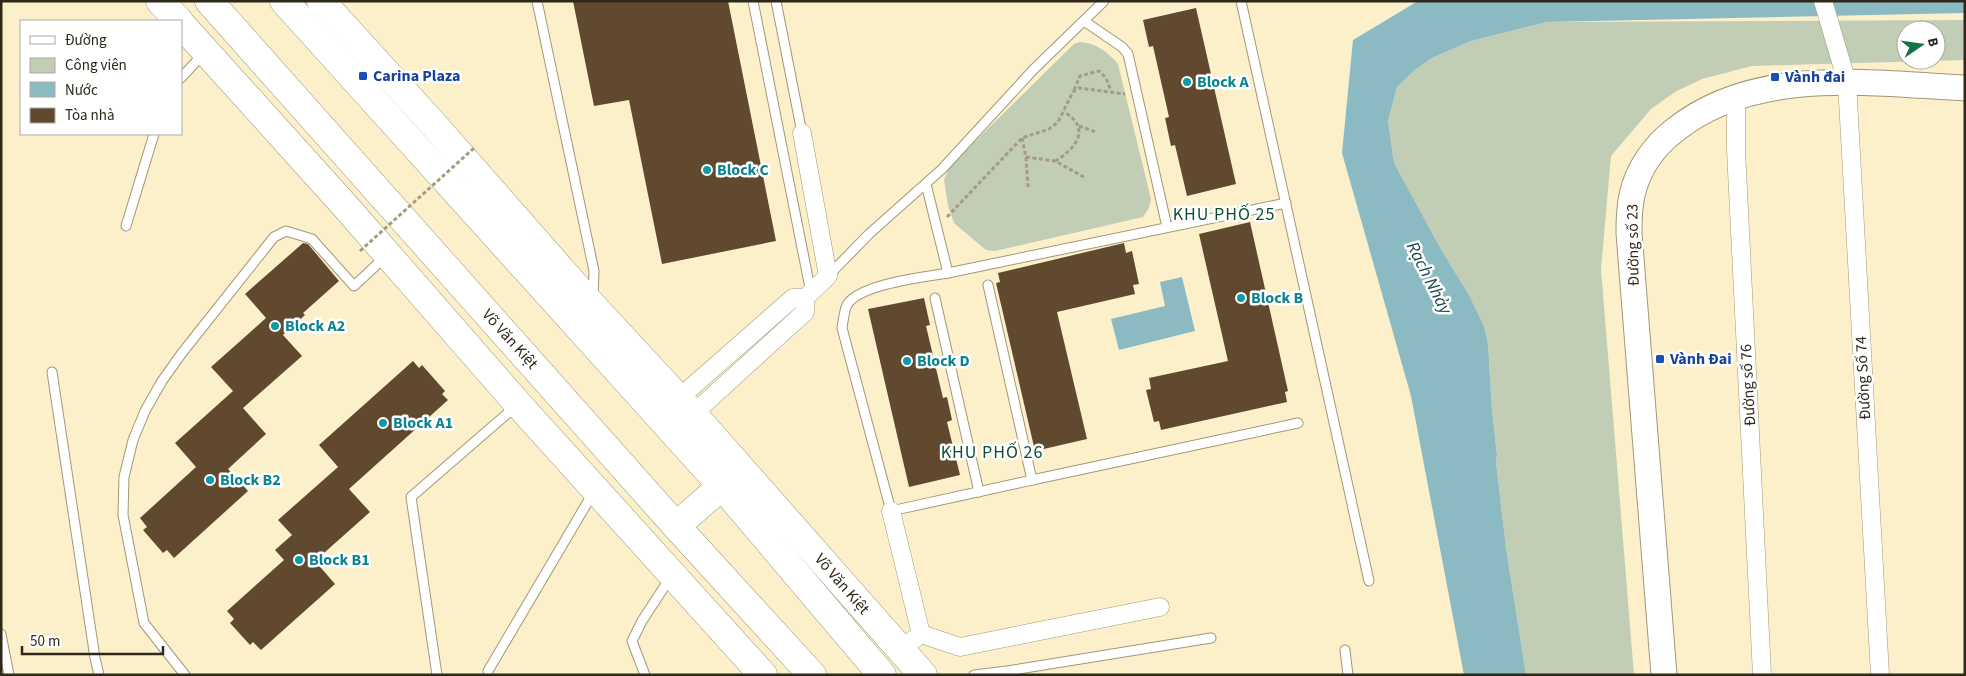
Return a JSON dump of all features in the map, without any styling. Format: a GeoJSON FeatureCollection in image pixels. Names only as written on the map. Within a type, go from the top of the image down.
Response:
{"type":"FeatureCollection","features":[{"type":"Feature","properties":{"kind":"main road"},"geometry":{"type":"LineString","coordinates":[[160,1],[177,20]]}},
{"type":"Feature","properties":{"kind":"main road","name":"Võ Văn Kiệt"},"geometry":{"type":"LineString","coordinates":[[209,1],[676,526],[812,675]]}},
{"type":"Feature","properties":{"kind":"main road","name":"Võ Văn Kiệt"},"geometry":{"type":"LineString","coordinates":[[284,1],[722,486],[882,675]]}},
{"type":"Feature","properties":{"kind":"main road","name":"Võ Văn Kiệt"},"geometry":{"type":"LineString","coordinates":[[322,1],[592,305],[911,642],[923,675]]}},
{"type":"Feature","properties":{"kind":"main road"},"geometry":{"type":"LineString","coordinates":[[182,25],[518,404],[763,675]]}},
{"type":"Feature","properties":{"kind":"main road"},"geometry":{"type":"LineString","coordinates":[[676,526],[722,486]]}},
{"type":"Feature","properties":{"kind":"street","name":"Đường Số 74"},"geometry":{"type":"LineString","coordinates":[[1823,1],[1847,82],[1880,675]]}},
{"type":"Feature","properties":{"kind":"street","name":"Đường số 23"},"geometry":{"type":"LineString","coordinates":[[1664,675],[1629,233],[1630,209],[1636,181],[1648,158],[1664,139],[1693,117],[1736,96],[1770,88],[1847,82],[1965,88]]}},
{"type":"Feature","properties":{"kind":"street","name":"Đường số 76"},"geometry":{"type":"LineString","coordinates":[[1736,96],[1736,150],[1762,675]]}},
{"type":"Feature","properties":{"kind":"street"},"geometry":{"type":"LineString","coordinates":[[686,406],[722,387],[804,312],[808,296],[828,276],[802,132]]}},
{"type":"Feature","properties":{"kind":"street"},"geometry":{"type":"LineString","coordinates":[[686,406],[709,372],[793,298],[808,296]]}},
{"type":"Feature","properties":{"kind":"street"},"geometry":{"type":"LineString","coordinates":[[709,372],[722,387]]}},
{"type":"Feature","properties":{"kind":"street"},"geometry":{"type":"LineString","coordinates":[[891,512],[911,642],[960,647],[1160,606]]}},
{"type":"Feature","properties":{"kind":"lane"},"geometry":{"type":"LineString","coordinates":[[537,1],[594,271],[592,305]]}},
{"type":"Feature","properties":{"kind":"lane"},"geometry":{"type":"LineString","coordinates":[[753,1],[808,296]]}},
{"type":"Feature","properties":{"kind":"lane"},"geometry":{"type":"LineString","coordinates":[[776,1],[802,132]]}},
{"type":"Feature","properties":{"kind":"lane"},"geometry":{"type":"LineString","coordinates":[[828,276],[869,234],[926,184],[1033,70],[1104,1]]}},
{"type":"Feature","properties":{"kind":"lane"},"geometry":{"type":"LineString","coordinates":[[1242,1],[1368,581]]}},
{"type":"Feature","properties":{"kind":"lane"},"geometry":{"type":"LineString","coordinates":[[1084,21],[1122,47],[1128,54],[1167,227]]}},
{"type":"Feature","properties":{"kind":"lane"},"geometry":{"type":"LineString","coordinates":[[182,77],[206,51]]}},
{"type":"Feature","properties":{"kind":"lane"},"geometry":{"type":"LineString","coordinates":[[126,226],[154,135]]}},
{"type":"Feature","properties":{"kind":"lane"},"geometry":{"type":"LineString","coordinates":[[926,184],[948,273]]}},
{"type":"Feature","properties":{"kind":"lane"},"geometry":{"type":"LineString","coordinates":[[1286,203],[948,273],[899,281],[861,293],[847,305],[842,328],[891,512],[1298,423]]}},
{"type":"Feature","properties":{"kind":"lane"},"geometry":{"type":"LineString","coordinates":[[185,675],[144,623],[123,515],[124,477],[133,440],[145,411],[162,381],[182,353],[274,237],[286,231],[312,239],[354,286],[387,255]]}},
{"type":"Feature","properties":{"kind":"lane"},"geometry":{"type":"LineString","coordinates":[[988,285],[1032,480]]}},
{"type":"Feature","properties":{"kind":"lane"},"geometry":{"type":"LineString","coordinates":[[935,298],[979,492]]}},
{"type":"Feature","properties":{"kind":"lane"},"geometry":{"type":"LineString","coordinates":[[52,372],[95,658],[100,675]]}},
{"type":"Feature","properties":{"kind":"lane"},"geometry":{"type":"LineString","coordinates":[[437,675],[411,497],[518,404]]}},
{"type":"Feature","properties":{"kind":"lane"},"geometry":{"type":"LineString","coordinates":[[488,671],[596,489]]}},
{"type":"Feature","properties":{"kind":"lane"},"geometry":{"type":"LineString","coordinates":[[645,675],[632,641],[642,621],[672,574]]}},
{"type":"Feature","properties":{"kind":"lane"},"geometry":{"type":"LineString","coordinates":[[1,634],[9,675]]}},
{"type":"Feature","properties":{"kind":"lane"},"geometry":{"type":"LineString","coordinates":[[974,675],[1211,638]]}},
{"type":"Feature","properties":{"kind":"lane"},"geometry":{"type":"LineString","coordinates":[[1345,650],[1348,675]]}},
{"type":"Feature","properties":{"kind":"path"},"geometry":{"type":"LineString","coordinates":[[937,228],[1022,138],[1049,129],[1058,122],[1080,76],[1098,71],[1106,78],[1111,92]]}},
{"type":"Feature","properties":{"kind":"path"},"geometry":{"type":"LineString","coordinates":[[1073,92],[1079,88],[1138,96]]}},
{"type":"Feature","properties":{"kind":"path"},"geometry":{"type":"LineString","coordinates":[[1055,161],[1076,145],[1078,138],[1078,126],[1073,117],[1064,112]]}},
{"type":"Feature","properties":{"kind":"path"},"geometry":{"type":"LineString","coordinates":[[1078,126],[1096,132]]}},
{"type":"Feature","properties":{"kind":"path"},"geometry":{"type":"LineString","coordinates":[[1022,138],[1026,157],[1028,187]]}},
{"type":"Feature","properties":{"kind":"path"},"geometry":{"type":"LineString","coordinates":[[360,251],[474,148]]}},
{"type":"Feature","properties":{"kind":"path"},"geometry":{"type":"LineString","coordinates":[[1026,157],[1055,161],[1084,177]]}},
{"type":"Feature","properties":{"kind":"green space"},"geometry":{"type":"Polygon","coordinates":[[[1896,20],[1896,62],[1752,66],[1702,79],[1675,92],[1651,109],[1611,156],[1601,269],[1634,675],[1526,675],[1506,548],[1496,462],[1488,344],[1484,326],[1469,295],[1442,251],[1394,163],[1388,121],[1397,87],[1416,69],[1432,58],[1471,41],[1547,22],[1896,20]]]}},
{"type":"Feature","properties":{"kind":"green space"},"geometry":{"type":"Polygon","coordinates":[[[1946,20],[1965,20],[1965,60],[1946,61],[1946,20]]]}},
{"type":"Feature","properties":{"kind":"green space"},"geometry":{"type":"Polygon","coordinates":[[[1080,42],[1091,44],[1101,49],[1118,64],[1151,199],[1149,208],[1143,217],[995,251],[986,250],[954,223],[948,206],[944,180],[950,166],[1074,44],[1080,42]]]}},
{"type":"Feature","properties":{"kind":"water","name":"Rạch Nhảy"},"geometry":{"type":"Polygon","coordinates":[[[1418,1],[1965,1],[1965,13],[1547,22],[1471,41],[1450,50],[1432,58],[1416,69],[1397,87],[1388,121],[1394,163],[1442,251],[1469,295],[1484,326],[1488,344],[1496,462],[1506,548],[1526,675],[1464,675],[1411,396],[1342,153],[1353,40],[1418,1]]]}},
{"type":"Feature","properties":{"kind":"water"},"geometry":{"type":"Polygon","coordinates":[[[1182,277],[1195,331],[1119,350],[1111,319],[1165,306],[1160,282],[1182,277]]]}},
{"type":"Feature","properties":{"kind":"building"},"geometry":{"type":"Polygon","coordinates":[[[573,1],[728,1],[776,241],[662,264],[629,100],[594,106],[573,1]]]}},
{"type":"Feature","properties":{"kind":"building","name":"Block A"},"geometry":{"type":"Polygon","coordinates":[[[1196,8],[1236,184],[1187,196],[1175,145],[1171,146],[1165,118],[1169,117],[1153,46],[1149,47],[1143,20],[1196,8]]]}},
{"type":"Feature","properties":{"kind":"building","name":"Block B"},"geometry":{"type":"Polygon","coordinates":[[[1250,222],[1288,391],[1285,392],[1287,402],[1161,430],[1159,421],[1154,422],[1146,390],[1151,389],[1149,378],[1228,361],[1199,234],[1250,222]]]}},
{"type":"Feature","properties":{"kind":"building"},"geometry":{"type":"Polygon","coordinates":[[[303,243],[308,244],[339,281],[303,313],[305,315],[283,335],[302,356],[243,408],[266,434],[228,469],[248,491],[174,558],[167,550],[163,553],[143,530],[147,527],[140,518],[196,467],[175,443],[233,391],[211,367],[266,318],[245,294],[303,243]]]}},
{"type":"Feature","properties":{"kind":"building"},"geometry":{"type":"Polygon","coordinates":[[[1124,243],[1126,253],[1132,251],[1139,284],[1133,285],[1135,294],[1057,312],[1087,439],[1035,451],[996,283],[1000,282],[998,273],[1124,243]]]}},
{"type":"Feature","properties":{"kind":"building","name":"Block D"},"geometry":{"type":"Polygon","coordinates":[[[924,298],[930,325],[926,326],[943,398],[947,397],[952,420],[947,422],[960,475],[909,487],[868,309],[924,298]]]}},
{"type":"Feature","properties":{"kind":"building"},"geometry":{"type":"Polygon","coordinates":[[[413,361],[419,368],[422,365],[445,391],[442,394],[448,400],[349,489],[370,512],[315,561],[335,584],[261,650],[253,642],[250,645],[230,623],[234,619],[227,611],[284,560],[275,550],[292,535],[278,520],[338,467],[319,445],[413,361]]]}},
{"type":"Feature","properties":{"kind":"place","name":"Carina Plaza"},"geometry":{"type":"Point","coordinates":[363,76]}},
{"type":"Feature","properties":{"kind":"place","name":"Vành đai"},"geometry":{"type":"Point","coordinates":[1775,77]}},
{"type":"Feature","properties":{"kind":"place","name":"Block A"},"geometry":{"type":"Point","coordinates":[1187,82]}},
{"type":"Feature","properties":{"kind":"place","name":"Block C"},"geometry":{"type":"Point","coordinates":[707,170]}},
{"type":"Feature","properties":{"kind":"place","name":"Block B"},"geometry":{"type":"Point","coordinates":[1241,298]}},
{"type":"Feature","properties":{"kind":"place","name":"Block A2"},"geometry":{"type":"Point","coordinates":[275,326]}},
{"type":"Feature","properties":{"kind":"place","name":"Vành Đai"},"geometry":{"type":"Point","coordinates":[1660,359]}},
{"type":"Feature","properties":{"kind":"place","name":"Block D"},"geometry":{"type":"Point","coordinates":[907,361]}},
{"type":"Feature","properties":{"kind":"place","name":"Block A1"},"geometry":{"type":"Point","coordinates":[383,423]}},
{"type":"Feature","properties":{"kind":"place","name":"Block B2"},"geometry":{"type":"Point","coordinates":[210,480]}},
{"type":"Feature","properties":{"kind":"place","name":"Block B1"},"geometry":{"type":"Point","coordinates":[299,560]}},
{"type":"Feature","properties":{"kind":"district","name":"KHU PHỐ 25"},"geometry":{"type":"Point","coordinates":[1224,214]}},
{"type":"Feature","properties":{"kind":"district","name":"KHU PHỐ 26"},"geometry":{"type":"Point","coordinates":[992,452]}}]}
